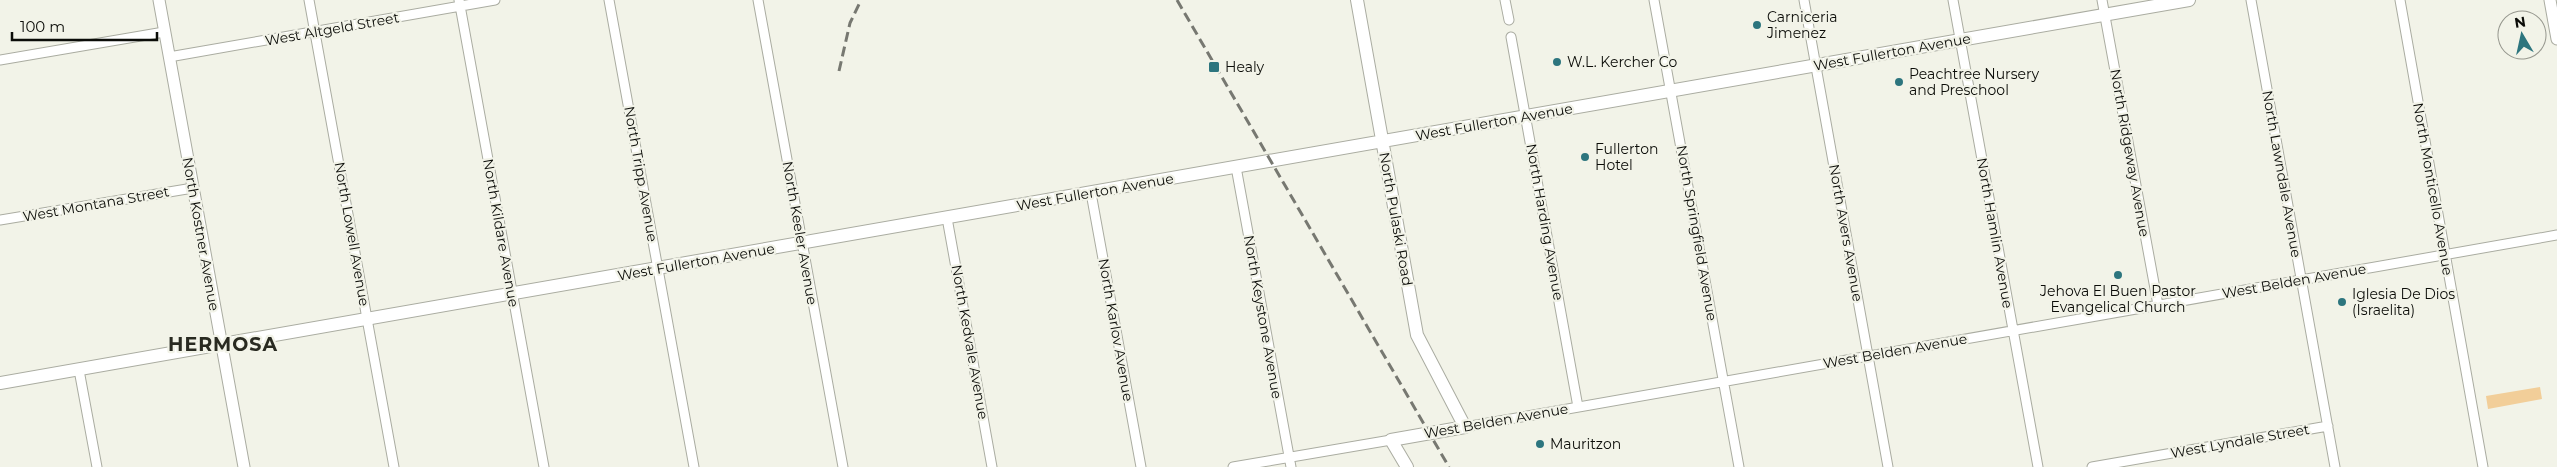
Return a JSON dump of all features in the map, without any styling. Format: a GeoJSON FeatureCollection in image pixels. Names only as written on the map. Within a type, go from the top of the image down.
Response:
{"type":"FeatureCollection","features":[{"type":"Feature","properties":{"kind":"main road","name":"North Pulaski Road"},"geometry":{"type":"LineString","coordinates":[[1357,0],[1417,335],[1465,427]]}},
{"type":"Feature","properties":{"kind":"main road","name":"West Fullerton Avenue"},"geometry":{"type":"LineString","coordinates":[[0,383],[2189,0]]}},
{"type":"Feature","properties":{"kind":"main road","name":"West Belden Avenue"},"geometry":{"type":"LineString","coordinates":[[1391,440],[1465,427]]}},
{"type":"Feature","properties":{"kind":"main road"},"geometry":{"type":"LineString","coordinates":[[1391,440],[1407,467]]}},
{"type":"Feature","properties":{"kind":"street","name":"North Kostner Avenue"},"geometry":{"type":"LineString","coordinates":[[158,0],[244,467]]}},
{"type":"Feature","properties":{"kind":"street","name":"North Lowell Avenue"},"geometry":{"type":"LineString","coordinates":[[309,0],[394,467]]}},
{"type":"Feature","properties":{"kind":"street","name":"West Altgeld Street"},"geometry":{"type":"LineString","coordinates":[[169,58],[315,32],[459,3],[495,0]]}},
{"type":"Feature","properties":{"kind":"street","name":"North Tripp Avenue"},"geometry":{"type":"LineString","coordinates":[[609,0],[694,467]]}},
{"type":"Feature","properties":{"kind":"street","name":"North Keeler Avenue"},"geometry":{"type":"LineString","coordinates":[[758,0],[843,467]]}},
{"type":"Feature","properties":{"kind":"street"},"geometry":{"type":"LineString","coordinates":[[1505,0],[1509,20]]}},
{"type":"Feature","properties":{"kind":"street","name":"North Springfield Avenue"},"geometry":{"type":"LineString","coordinates":[[1654,0],[1739,467]]}},
{"type":"Feature","properties":{"kind":"street","name":"North Avers Avenue"},"geometry":{"type":"LineString","coordinates":[[1804,0],[1888,467]]}},
{"type":"Feature","properties":{"kind":"street","name":"North Hamlin Avenue"},"geometry":{"type":"LineString","coordinates":[[1953,0],[2038,467]]}},
{"type":"Feature","properties":{"kind":"street","name":"North Ridgeway Avenue"},"geometry":{"type":"LineString","coordinates":[[2102,0],[2158,305]]}},
{"type":"Feature","properties":{"kind":"street","name":"North Lawndale Avenue"},"geometry":{"type":"LineString","coordinates":[[2251,0],[2335,467]]}},
{"type":"Feature","properties":{"kind":"street","name":"North Monticello Avenue"},"geometry":{"type":"LineString","coordinates":[[2400,0],[2483,467]]}},
{"type":"Feature","properties":{"kind":"street"},"geometry":{"type":"LineString","coordinates":[[2550,0],[2557,39]]}},
{"type":"Feature","properties":{"kind":"street","name":"North Kildare Avenue"},"geometry":{"type":"LineString","coordinates":[[459,3],[544,467]]}},
{"type":"Feature","properties":{"kind":"street"},"geometry":{"type":"LineString","coordinates":[[0,60],[164,32]]}},
{"type":"Feature","properties":{"kind":"street","name":"North Harding Avenue"},"geometry":{"type":"LineString","coordinates":[[1511,38],[1578,407]]}},
{"type":"Feature","properties":{"kind":"street","name":"North Keystone Avenue"},"geometry":{"type":"LineString","coordinates":[[1236,167],[1291,467]]}},
{"type":"Feature","properties":{"kind":"street","name":"West Montana Street"},"geometry":{"type":"LineString","coordinates":[[0,220],[193,188]]}},
{"type":"Feature","properties":{"kind":"street","name":"North Karlov Avenue"},"geometry":{"type":"LineString","coordinates":[[1091,193],[1141,467]]}},
{"type":"Feature","properties":{"kind":"street","name":"North Kedvale Avenue"},"geometry":{"type":"LineString","coordinates":[[947,218],[992,467]]}},
{"type":"Feature","properties":{"kind":"street","name":"West Belden Avenue"},"geometry":{"type":"LineString","coordinates":[[1465,427],[2557,236]]}},
{"type":"Feature","properties":{"kind":"street"},"geometry":{"type":"LineString","coordinates":[[79,370],[97,467]]}},
{"type":"Feature","properties":{"kind":"street","name":"West Lyndale Street"},"geometry":{"type":"LineString","coordinates":[[2092,467],[2328,426]]}},
{"type":"Feature","properties":{"kind":"street","name":"West Belden Avenue"},"geometry":{"type":"LineString","coordinates":[[1233,467],[1391,440]]}},
{"type":"Feature","properties":{"kind":"shaded area"},"geometry":{"type":"Polygon","coordinates":[[[2540,387],[2542,399],[2488,409],[2486,396],[2540,387]]]}},
{"type":"Feature","properties":{"kind":"railway"},"geometry":{"type":"LineString","coordinates":[[839,71],[850,23],[861,0]]}},
{"type":"Feature","properties":{"kind":"railway"},"geometry":{"type":"LineString","coordinates":[[1177,0],[1449,467]]}},
{"type":"Feature","properties":{"kind":"place","name":"Carniceria Jimenez"},"geometry":{"type":"Point","coordinates":[1757,25]}},
{"type":"Feature","properties":{"kind":"place","name":"W.L. Kercher Co"},"geometry":{"type":"Point","coordinates":[1557,62]}},
{"type":"Feature","properties":{"kind":"place","name":"Healy"},"geometry":{"type":"Point","coordinates":[1214,67]}},
{"type":"Feature","properties":{"kind":"place","name":"Peachtree Nursery and Preschool"},"geometry":{"type":"Point","coordinates":[1899,82]}},
{"type":"Feature","properties":{"kind":"place","name":"Fullerton Hotel"},"geometry":{"type":"Point","coordinates":[1585,157]}},
{"type":"Feature","properties":{"kind":"place","name":"Jehova El Buen Pastor Evangelical Church"},"geometry":{"type":"Point","coordinates":[2118,275]}},
{"type":"Feature","properties":{"kind":"place","name":"Iglesia De Dios (Israelita)"},"geometry":{"type":"Point","coordinates":[2342,302]}},
{"type":"Feature","properties":{"kind":"place","name":"Mauritzon"},"geometry":{"type":"Point","coordinates":[1540,444]}},
{"type":"Feature","properties":{"kind":"district","name":"HERMOSA"},"geometry":{"type":"Point","coordinates":[223,344]}}]}
